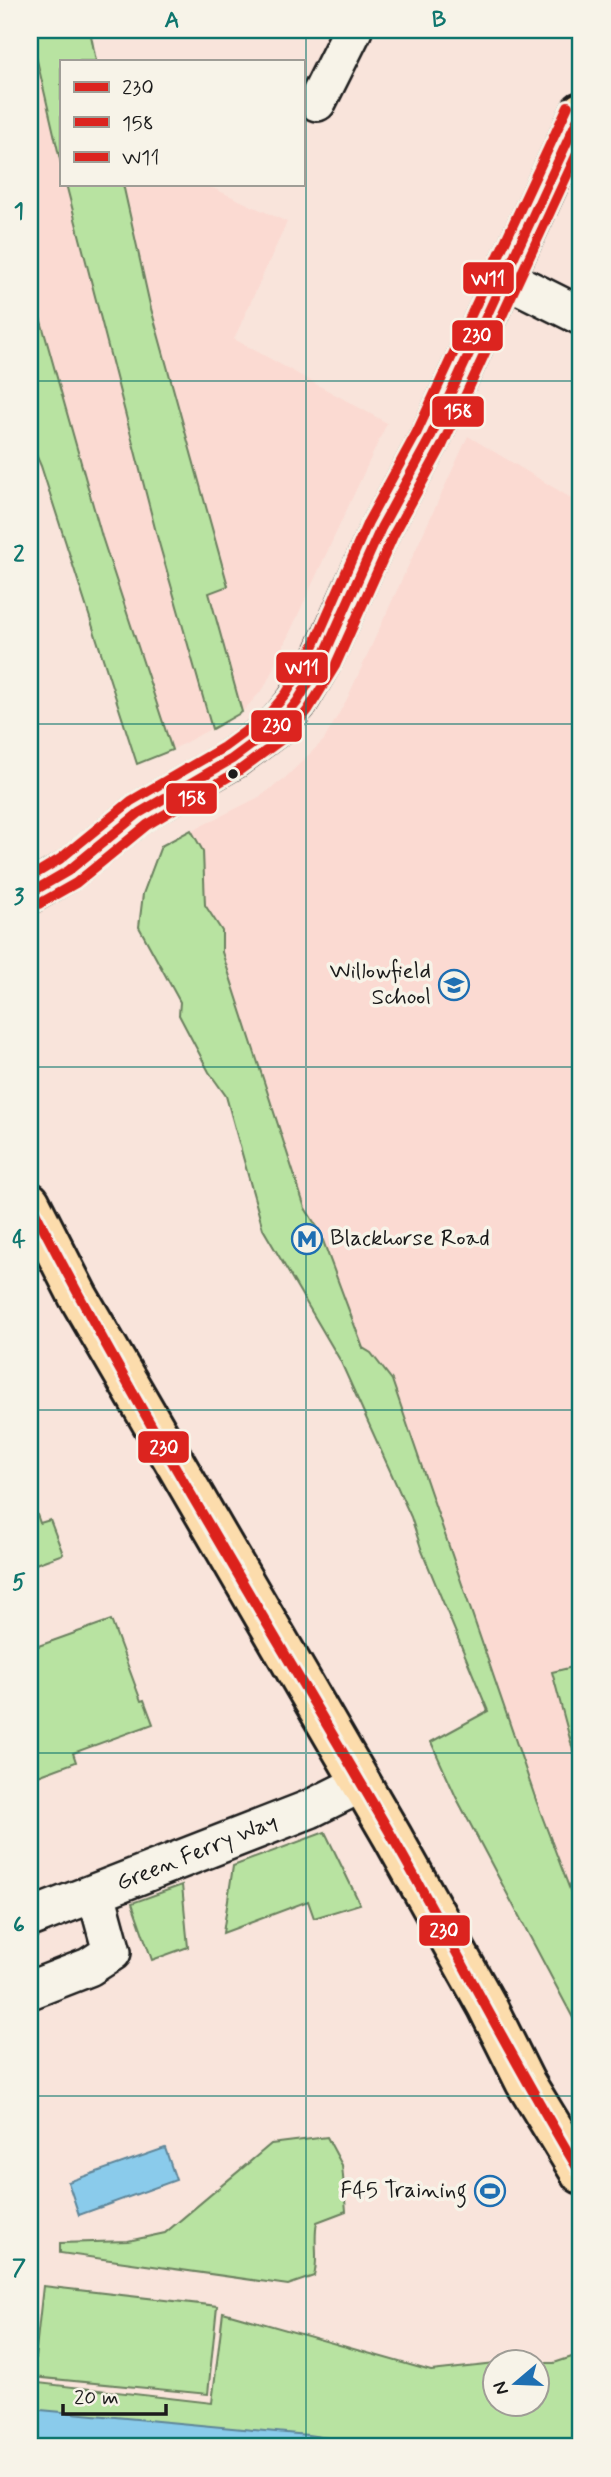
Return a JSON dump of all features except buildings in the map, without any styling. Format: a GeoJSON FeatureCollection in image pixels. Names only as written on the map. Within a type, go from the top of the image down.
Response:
{"type":"FeatureCollection","features":[{"type":"Feature","properties":{"kind":"main road"},"geometry":{"type":"LineString","coordinates":[[30,893],[68,871],[139,813],[232,759],[262,737],[297,702],[322,660],[381,528],[429,440],[581,111]]}},
{"type":"Feature","properties":{"kind":"main road"},"geometry":{"type":"LineString","coordinates":[[30,1202],[78,1296],[362,1783],[487,2006],[525,2082],[581,2175]]}},
{"type":"Feature","properties":{"kind":"street"},"geometry":{"type":"LineString","coordinates":[[317,102],[353,30]]}},
{"type":"Feature","properties":{"kind":"street"},"geometry":{"type":"LineString","coordinates":[[503,277],[581,316]]}},
{"type":"Feature","properties":{"kind":"street","name":"Green Ferry Way"},"geometry":{"type":"LineString","coordinates":[[30,1918],[310,1809],[362,1783]]}},
{"type":"Feature","properties":{"kind":"street"},"geometry":{"type":"LineString","coordinates":[[30,1990],[89,1968],[112,1952],[96,1893]]}},
{"type":"Feature","properties":{"kind":"shaded area"},"geometry":{"type":"Polygon","coordinates":[[[30,30],[90,30],[96,60],[60,60],[60,186],[208,186],[287,222],[234,339],[387,423],[264,688],[242,712],[166,753],[137,764],[41,466],[30,441],[30,30]]]}},
{"type":"Feature","properties":{"kind":"shaded area","name":"Willowfield School"},"geometry":{"type":"Polygon","coordinates":[[[468,436],[581,504],[581,1665],[552,1672],[581,1780],[581,1919],[537,1803],[392,1380],[340,1360],[263,1229],[226,1096],[209,1072],[179,1015],[180,1002],[139,927],[143,894],[161,846],[261,796],[285,778],[324,740],[347,699],[468,436]]]}},
{"type":"Feature","properties":{"kind":"green space"},"geometry":{"type":"Polygon","coordinates":[[[30,30],[90,30],[96,60],[60,60],[60,160],[30,30]]]}},
{"type":"Feature","properties":{"kind":"green space"},"geometry":{"type":"Polygon","coordinates":[[[67,186],[123,186],[150,305],[228,586],[209,593],[242,712],[212,729],[157,536],[67,186]]]}},
{"type":"Feature","properties":{"kind":"green space"},"geometry":{"type":"Polygon","coordinates":[[[30,282],[102,537],[172,750],[137,764],[41,466],[30,441],[30,282]]]}},
{"type":"Feature","properties":{"kind":"green space"},"geometry":{"type":"Polygon","coordinates":[[[191,830],[203,851],[205,905],[222,931],[222,952],[305,1208],[319,1230],[363,1348],[371,1353],[392,1380],[537,1803],[581,1919],[581,2033],[456,1797],[431,1742],[488,1711],[422,1551],[411,1517],[340,1360],[263,1229],[226,1096],[209,1072],[179,1015],[180,1002],[139,927],[143,894],[161,846],[191,830]]]}},
{"type":"Feature","properties":{"kind":"green space"},"geometry":{"type":"Polygon","coordinates":[[[30,1495],[40,1523],[50,1520],[63,1554],[30,1566],[30,1495]]]}},
{"type":"Feature","properties":{"kind":"green space"},"geometry":{"type":"Polygon","coordinates":[[[111,1620],[141,1701],[144,1700],[153,1724],[73,1753],[76,1762],[30,1779],[30,1649],[111,1620]]]}},
{"type":"Feature","properties":{"kind":"green space"},"geometry":{"type":"Polygon","coordinates":[[[581,1665],[581,1780],[552,1672],[581,1665]]]}},
{"type":"Feature","properties":{"kind":"green space"},"geometry":{"type":"Polygon","coordinates":[[[325,1832],[360,1904],[314,1918],[308,1901],[223,1933],[233,1866],[325,1832]]]}},
{"type":"Feature","properties":{"kind":"green space"},"geometry":{"type":"Polygon","coordinates":[[[182,1885],[188,1947],[152,1960],[132,1903],[182,1885]]]}},
{"type":"Feature","properties":{"kind":"green space"},"geometry":{"type":"Polygon","coordinates":[[[327,2137],[342,2165],[346,2211],[317,2222],[314,2276],[288,2285],[60,2253],[60,2243],[128,2241],[165,2233],[271,2144],[327,2137]]]}},
{"type":"Feature","properties":{"kind":"green space"},"geometry":{"type":"Polygon","coordinates":[[[43,2286],[217,2306],[208,2394],[33,2377],[43,2286]]]}},
{"type":"Feature","properties":{"kind":"green space"},"geometry":{"type":"Polygon","coordinates":[[[223,2312],[431,2371],[482,2365],[482,2418],[552,2418],[552,2363],[581,2354],[581,2447],[30,2447],[30,2382],[212,2403],[223,2312]]]}},
{"type":"Feature","properties":{"kind":"water"},"geometry":{"type":"Polygon","coordinates":[[[165,2148],[176,2180],[79,2215],[68,2182],[165,2148]]]}},
{"type":"Feature","properties":{"kind":"water"},"geometry":{"type":"Polygon","coordinates":[[[30,2409],[308,2435],[389,2447],[30,2447],[30,2409]]]}},
{"type":"Feature","properties":{"kind":"transit line","name":"W11"},"geometry":{"type":"LineString","coordinates":[[30,877],[60,859],[131,801],[224,747],[269,714],[286,694],[310,654],[368,522],[416,434],[568,106]]}},
{"type":"Feature","properties":{"kind":"transit line","name":"230"},"geometry":{"type":"LineString","coordinates":[[30,893],[68,871],[139,813],[232,759],[279,724],[297,702],[322,660],[381,528],[429,440],[581,112]]}},
{"type":"Feature","properties":{"kind":"transit line","name":"158"},"geometry":{"type":"LineString","coordinates":[[37,905],[76,883],[147,825],[240,770],[289,734],[308,710],[335,666],[394,534],[442,446],[581,145]]}},
{"type":"Feature","properties":{"kind":"transit line","name":"230"},"geometry":{"type":"LineString","coordinates":[[30,1202],[154,1431],[401,1853],[581,2174]]}},
{"type":"Feature","properties":{"kind":"place","name":"Willowfield School"},"geometry":{"type":"Point","coordinates":[454,985]}},
{"type":"Feature","properties":{"kind":"place","name":"Blackhorse Road"},"geometry":{"type":"Point","coordinates":[307,1239]}},
{"type":"Feature","properties":{"kind":"place","name":"F45 Training"},"geometry":{"type":"Point","coordinates":[490,2191]}}]}
